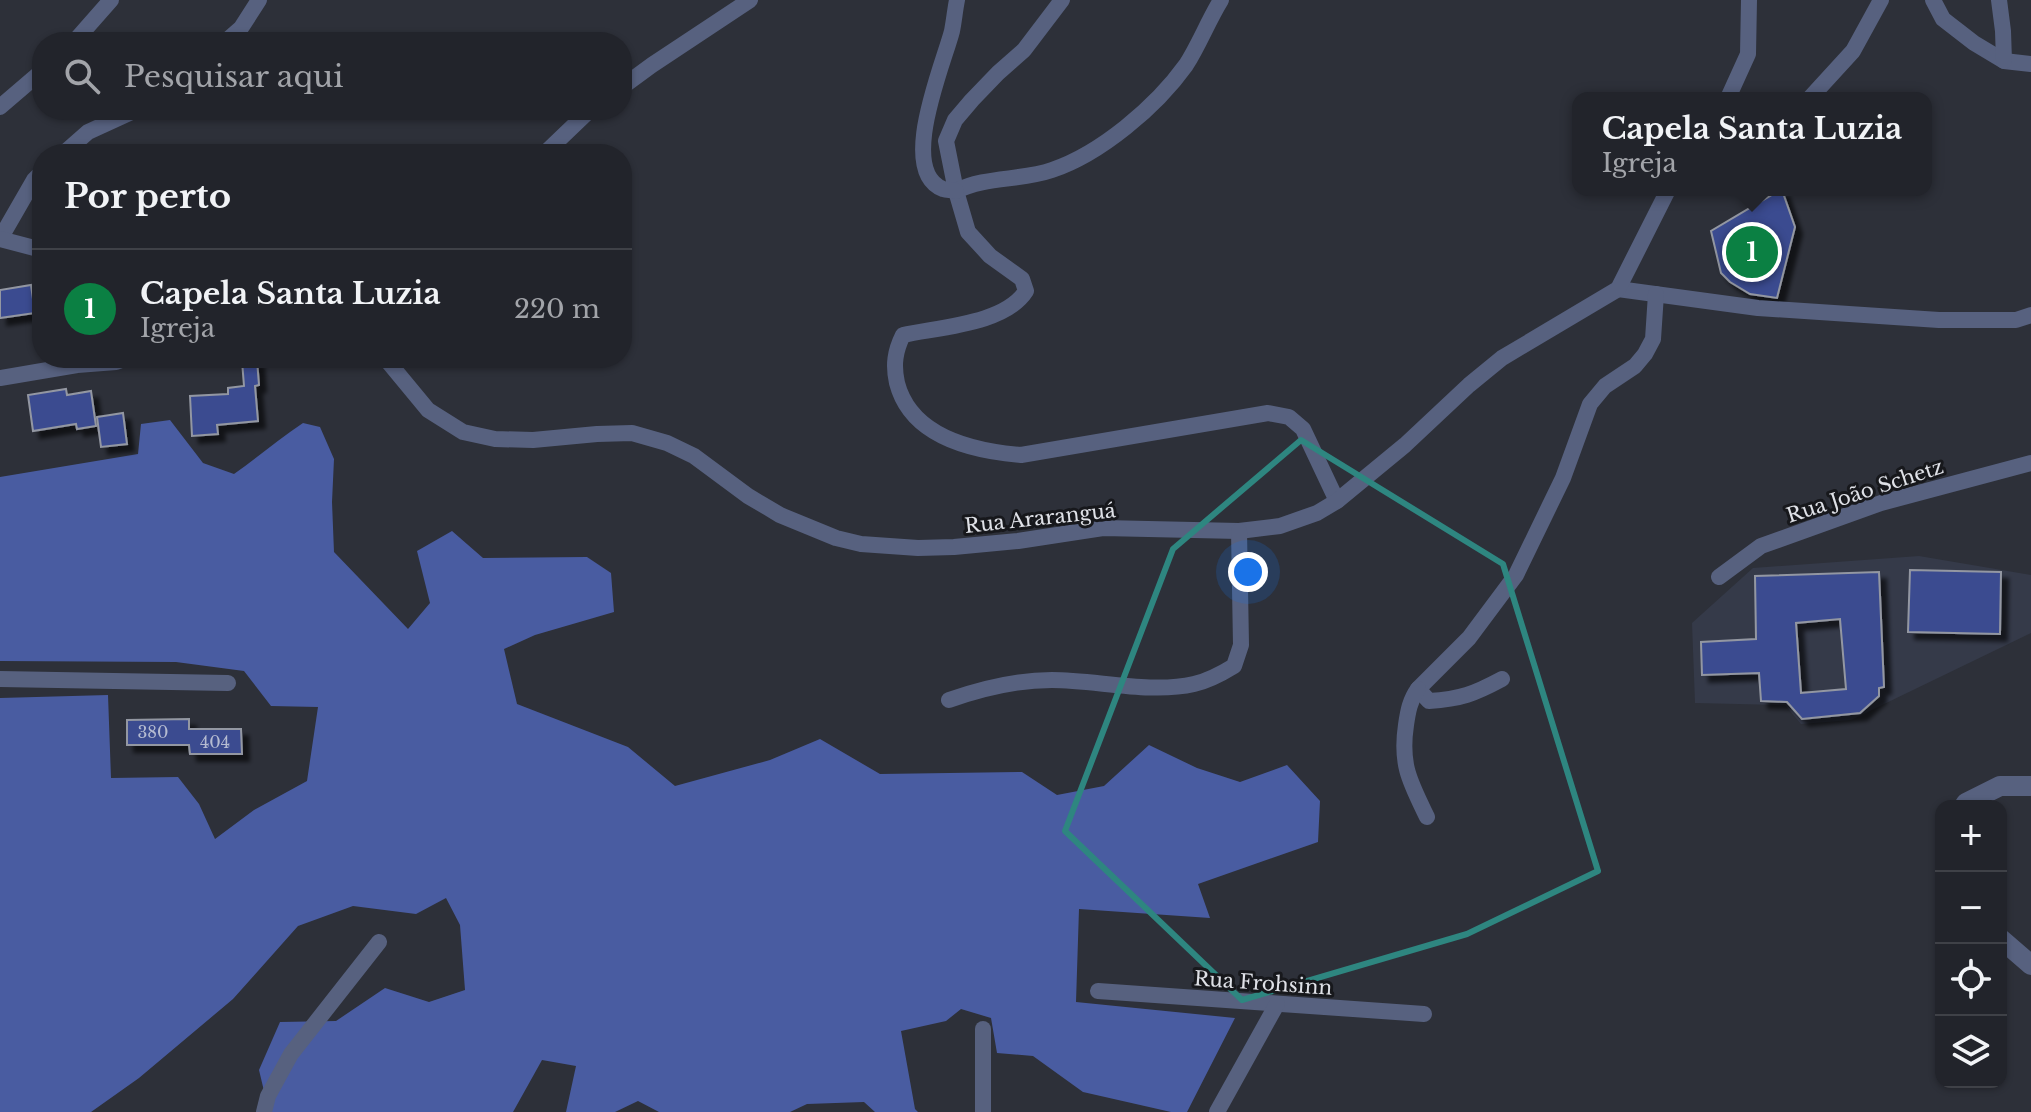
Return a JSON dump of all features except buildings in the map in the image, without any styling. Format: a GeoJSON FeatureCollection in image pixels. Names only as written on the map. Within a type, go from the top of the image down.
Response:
{"type":"FeatureCollection","features":[{"type":"Feature","properties":{"kind":"street"},"geometry":{"type":"LineString","coordinates":[[83,32],[111,0]]}},
{"type":"Feature","properties":{"kind":"street"},"geometry":{"type":"LineString","coordinates":[[236,32],[259,0]]}},
{"type":"Feature","properties":{"kind":"street"},"geometry":{"type":"LineString","coordinates":[[632,80],[750,0]]}},
{"type":"Feature","properties":{"kind":"street"},"geometry":{"type":"LineString","coordinates":[[957,0],[952,30],[923,136],[924,160],[930,179],[942,188],[956,191],[970,184],[1050,171],[1094,151],[1149,106],[1186,65],[1221,0]]}},
{"type":"Feature","properties":{"kind":"street"},"geometry":{"type":"LineString","coordinates":[[1062,0],[1024,50],[955,120],[946,141],[968,232],[990,256],[1022,279],[1026,291],[1020,301],[975,322],[903,335],[896,348],[894,371],[900,393],[913,415],[930,430],[992,453],[1021,455],[1268,413],[1289,417],[1303,429],[1337,501]]}},
{"type":"Feature","properties":{"kind":"street"},"geometry":{"type":"LineString","coordinates":[[1731,92],[1748,54],[1749,0]]}},
{"type":"Feature","properties":{"kind":"street"},"geometry":{"type":"LineString","coordinates":[[1815,92],[1853,51],[1881,0]]}},
{"type":"Feature","properties":{"kind":"street"},"geometry":{"type":"LineString","coordinates":[[1933,0],[1943,19],[1974,43],[2004,61],[2031,64]]}},
{"type":"Feature","properties":{"kind":"street"},"geometry":{"type":"LineString","coordinates":[[1999,0],[2004,61]]}},
{"type":"Feature","properties":{"kind":"street"},"geometry":{"type":"LineString","coordinates":[[0,107],[32,80]]}},
{"type":"Feature","properties":{"kind":"street"},"geometry":{"type":"LineString","coordinates":[[74,144],[88,132],[114,120]]}},
{"type":"Feature","properties":{"kind":"street"},"geometry":{"type":"LineString","coordinates":[[554,144],[580,120]]}},
{"type":"Feature","properties":{"kind":"street"},"geometry":{"type":"LineString","coordinates":[[32,183],[0,239],[32,247]]}},
{"type":"Feature","properties":{"kind":"street"},"geometry":{"type":"LineString","coordinates":[[1665,196],[1618,289],[1758,308],[1939,320],[2016,320],[2031,315]]}},
{"type":"Feature","properties":{"kind":"street"},"geometry":{"type":"LineString","coordinates":[[1659,208],[1674,196]]}},
{"type":"Feature","properties":{"kind":"street","name":"Rua Araranguá"},"geometry":{"type":"LineString","coordinates":[[393,368],[428,410],[463,432],[495,439],[533,440],[632,433],[667,443],[694,456],[748,496],[780,515],[836,538],[861,544],[954,547],[1103,528],[1239,531],[1280,526],[1317,513],[1337,501],[1502,358],[1618,289]]}},
{"type":"Feature","properties":{"kind":"street"},"geometry":{"type":"LineString","coordinates":[[1427,817],[1406,773],[1403,748],[1411,699],[1469,638],[1516,575],[1563,478],[1590,404],[1605,386],[1635,366],[1653,339],[1656,294]]}},
{"type":"Feature","properties":{"kind":"street"},"geometry":{"type":"LineString","coordinates":[[0,378],[53,368]]}},
{"type":"Feature","properties":{"kind":"street","name":"Rua João Schetz"},"geometry":{"type":"LineString","coordinates":[[1719,577],[1761,546],[1881,503],[2031,463]]}},
{"type":"Feature","properties":{"kind":"street"},"geometry":{"type":"LineString","coordinates":[[949,700],[987,687],[1016,682],[1053,680],[1169,686],[1193,684],[1226,671],[1234,666],[1241,645],[1239,531]]}},
{"type":"Feature","properties":{"kind":"street"},"geometry":{"type":"LineString","coordinates":[[0,679],[228,683]]}},
{"type":"Feature","properties":{"kind":"street"},"geometry":{"type":"LineString","coordinates":[[1418,689],[1429,701],[1456,699],[1474,694],[1502,679]]}},
{"type":"Feature","properties":{"kind":"street"},"geometry":{"type":"LineString","coordinates":[[1972,800],[2000,786],[2031,786]]}},
{"type":"Feature","properties":{"kind":"street"},"geometry":{"type":"LineString","coordinates":[[264,1112],[268,1096],[291,1054],[379,942]]}},
{"type":"Feature","properties":{"kind":"street"},"geometry":{"type":"LineString","coordinates":[[2007,944],[2031,965]]}},
{"type":"Feature","properties":{"kind":"street","name":"Rua Frohsinn"},"geometry":{"type":"LineString","coordinates":[[1098,991],[1424,1014]]}},
{"type":"Feature","properties":{"kind":"street"},"geometry":{"type":"LineString","coordinates":[[1217,1112],[1277,1004]]}},
{"type":"Feature","properties":{"kind":"street"},"geometry":{"type":"LineString","coordinates":[[983,1029],[983,1112]]}},
{"type":"Feature","properties":{"kind":"highlighted area"},"geometry":{"type":"Polygon","coordinates":[[[1301,440],[1503,564],[1598,871],[1467,934],[1242,1000],[1065,831],[1173,549],[1301,440]]]}},
{"type":"Feature","properties":{"kind":"shaded area"},"geometry":{"type":"Polygon","coordinates":[[[170,420],[203,463],[234,474],[303,423],[320,427],[334,459],[334,552],[408,629],[430,603],[417,551],[452,531],[483,558],[587,557],[611,573],[614,612],[535,635],[504,649],[517,704],[628,747],[675,786],[770,760],[820,739],[880,774],[1022,772],[1057,795],[1104,786],[1149,745],[1197,768],[1240,782],[1287,765],[1320,801],[1318,842],[1198,884],[1210,918],[1079,909],[1076,1002],[1235,1018],[1187,1112],[1171,1112],[1083,1092],[1033,1056],[997,1053],[991,1018],[961,1009],[946,1021],[901,1031],[918,1112],[875,1112],[864,1102],[807,1104],[790,1112],[659,1112],[638,1101],[615,1112],[566,1112],[576,1066],[542,1060],[513,1112],[269,1112],[259,1070],[280,1022],[336,1021],[385,988],[429,1002],[465,990],[460,925],[446,898],[416,914],[353,906],[298,926],[233,999],[139,1078],[91,1112],[0,1112],[0,698],[108,695],[111,778],[178,777],[199,804],[215,839],[254,810],[307,781],[318,707],[271,706],[244,671],[176,662],[0,661],[0,477],[138,454],[141,424],[170,420]]]}},
{"type":"Feature","properties":{"kind":"shaded area"},"geometry":{"type":"Polygon","coordinates":[[[1919,556],[2031,575],[2031,633],[1851,720],[1801,724],[1785,705],[1695,703],[1692,623],[1753,568],[1919,556]]]}},
{"type":"Feature","properties":{"kind":"place","name":"Capela Santa Luzia"},"geometry":{"type":"Point","coordinates":[1752,252]}}]}
